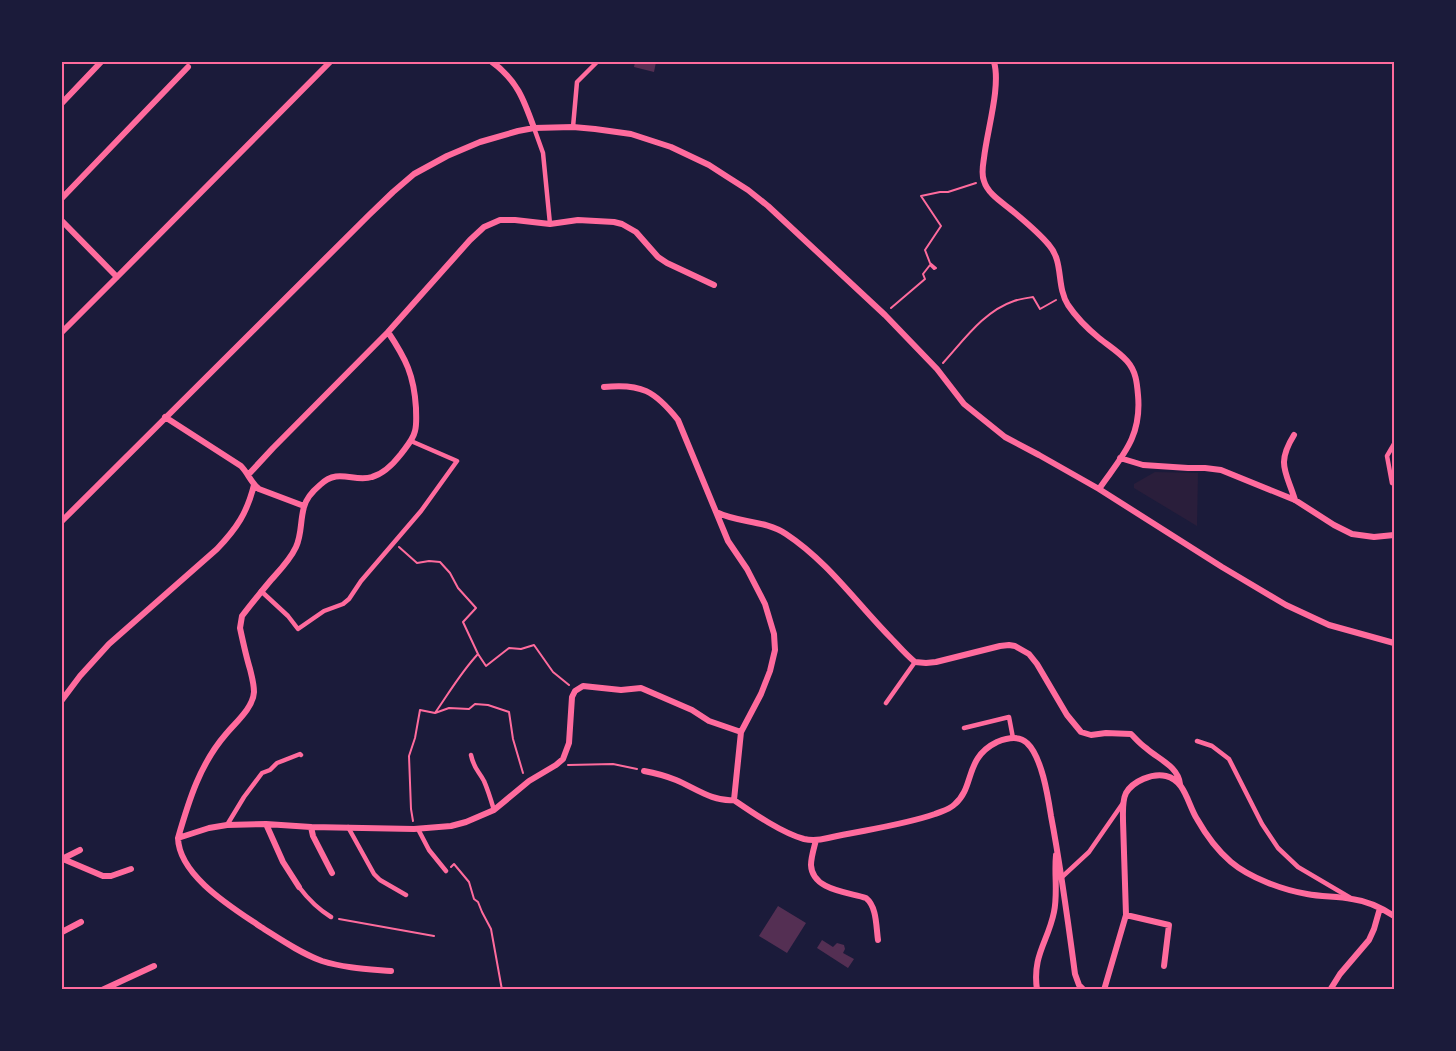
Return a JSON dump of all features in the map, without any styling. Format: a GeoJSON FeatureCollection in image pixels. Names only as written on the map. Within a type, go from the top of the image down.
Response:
{"type":"FeatureCollection","features":[{"type":"Feature","properties":{"kind":"street"},"geometry":{"type":"LineString","coordinates":[[62,103],[100,62]]}},
{"type":"Feature","properties":{"kind":"street"},"geometry":{"type":"LineString","coordinates":[[62,332],[330,62]]}},
{"type":"Feature","properties":{"kind":"street"},"geometry":{"type":"LineString","coordinates":[[492,62],[506,72],[519,91],[543,153],[550,224]]}},
{"type":"Feature","properties":{"kind":"street"},"geometry":{"type":"LineString","coordinates":[[573,127],[577,82],[597,62]]}},
{"type":"Feature","properties":{"kind":"street"},"geometry":{"type":"LineString","coordinates":[[993,62],[996,70],[996,83],[983,170],[987,188],[1056,254],[1064,296],[1068,304],[1086,326],[1128,362],[1137,378],[1139,409],[1136,430],[1132,440],[1099,489]]}},
{"type":"Feature","properties":{"kind":"street"},"geometry":{"type":"LineString","coordinates":[[62,198],[188,67]]}},
{"type":"Feature","properties":{"kind":"street"},"geometry":{"type":"LineString","coordinates":[[62,521],[369,214],[414,174],[463,148],[518,131],[534,128],[573,127],[632,134],[671,147],[709,165],[768,206],[885,315],[936,369],[964,404],[1005,437],[1099,489],[1286,605],[1329,625],[1395,643]]}},
{"type":"Feature","properties":{"kind":"street"},"geometry":{"type":"LineString","coordinates":[[248,475],[388,332],[470,240],[484,227],[500,220],[550,224],[570,220],[595,220],[622,224],[636,232],[658,257],[714,285]]}},
{"type":"Feature","properties":{"kind":"street"},"geometry":{"type":"LineString","coordinates":[[62,221],[117,277]]}},
{"type":"Feature","properties":{"kind":"street"},"geometry":{"type":"LineString","coordinates":[[388,332],[412,377],[416,430],[411,441],[397,459],[384,471],[368,478],[339,476],[330,478],[321,483],[310,495],[304,506],[301,535],[296,548],[242,616],[240,628],[254,693],[249,707],[205,763],[178,838],[178,846],[186,863],[222,901],[273,935],[320,960],[354,968],[390,971]]}},
{"type":"Feature","properties":{"kind":"street"},"geometry":{"type":"LineString","coordinates":[[604,387],[638,387],[656,396],[671,412],[683,430],[728,541],[756,583],[770,615],[775,650],[761,694],[741,732],[734,800]]}},
{"type":"Feature","properties":{"kind":"street"},"geometry":{"type":"LineString","coordinates":[[165,417],[240,466],[259,489],[304,506]]}},
{"type":"Feature","properties":{"kind":"street"},"geometry":{"type":"LineString","coordinates":[[1294,435],[1285,453],[1284,464],[1295,500]]}},
{"type":"Feature","properties":{"kind":"street"},"geometry":{"type":"LineString","coordinates":[[261,591],[288,616],[298,629],[349,599],[361,581],[421,511],[457,461],[411,441]]}},
{"type":"Feature","properties":{"kind":"street"},"geometry":{"type":"LineString","coordinates":[[1395,444],[1387,456],[1392,483],[1395,484]]}},
{"type":"Feature","properties":{"kind":"street"},"geometry":{"type":"LineString","coordinates":[[1120,458],[1143,465],[1221,470],[1295,500],[1352,534],[1374,537],[1395,535]]}},
{"type":"Feature","properties":{"kind":"street"},"geometry":{"type":"LineString","coordinates":[[62,700],[109,644],[230,535],[245,513],[254,485]]}},
{"type":"Feature","properties":{"kind":"street"},"geometry":{"type":"LineString","coordinates":[[716,512],[771,526],[798,542],[830,570],[915,662],[936,662],[1000,646],[1009,645],[1022,649],[1037,664],[1067,715],[1081,732],[1091,735],[1131,734],[1173,769],[1196,819],[1210,841],[1233,864],[1290,891],[1309,895],[1351,898]]}},
{"type":"Feature","properties":{"kind":"street"},"geometry":{"type":"LineString","coordinates":[[886,704],[915,662]]}},
{"type":"Feature","properties":{"kind":"street"},"geometry":{"type":"LineString","coordinates":[[178,838],[226,825],[266,824],[416,829],[451,826],[473,819],[494,810],[529,781],[563,759],[569,742],[572,697],[575,691],[583,686],[615,690],[641,688],[692,710],[705,719],[741,732]]}},
{"type":"Feature","properties":{"kind":"street"},"geometry":{"type":"LineString","coordinates":[[964,728],[1009,717],[1013,738]]}},
{"type":"Feature","properties":{"kind":"street"},"geometry":{"type":"LineString","coordinates":[[644,771],[675,780],[715,798],[734,800],[768,822],[794,835],[816,840],[915,820],[947,810],[959,800],[979,756],[997,742],[1019,738],[1029,744],[1045,786],[1057,844],[1075,974],[1079,985],[1084,990]]}},
{"type":"Feature","properties":{"kind":"street"},"geometry":{"type":"LineString","coordinates":[[1197,741],[1212,746],[1229,759],[1262,824],[1278,848],[1298,867],[1351,898],[1395,916]]}},
{"type":"Feature","properties":{"kind":"street"},"geometry":{"type":"LineString","coordinates":[[226,825],[262,773],[270,770],[277,763],[301,755]]}},
{"type":"Feature","properties":{"kind":"street"},"geometry":{"type":"LineString","coordinates":[[471,755],[474,767],[484,781],[494,810]]}},
{"type":"Feature","properties":{"kind":"street"},"geometry":{"type":"LineString","coordinates":[[1104,990],[1126,915],[1123,820],[1125,796],[1135,784],[1149,777],[1166,776],[1180,784]]}},
{"type":"Feature","properties":{"kind":"street"},"geometry":{"type":"LineString","coordinates":[[1062,878],[1089,852],[1124,801]]}},
{"type":"Feature","properties":{"kind":"street"},"geometry":{"type":"LineString","coordinates":[[266,824],[299,887],[309,899],[331,917]]}},
{"type":"Feature","properties":{"kind":"street"},"geometry":{"type":"LineString","coordinates":[[311,827],[313,836],[332,873]]}},
{"type":"Feature","properties":{"kind":"street"},"geometry":{"type":"LineString","coordinates":[[348,827],[374,874],[406,895]]}},
{"type":"Feature","properties":{"kind":"street"},"geometry":{"type":"LineString","coordinates":[[416,829],[446,871]]}},
{"type":"Feature","properties":{"kind":"street"},"geometry":{"type":"LineString","coordinates":[[816,840],[811,861],[815,877],[830,888],[866,897],[873,907],[878,940]]}},
{"type":"Feature","properties":{"kind":"street"},"geometry":{"type":"LineString","coordinates":[[1037,990],[1036,967],[1054,915],[1056,902],[1057,844]]}},
{"type":"Feature","properties":{"kind":"street"},"geometry":{"type":"LineString","coordinates":[[62,859],[80,850]]}},
{"type":"Feature","properties":{"kind":"street"},"geometry":{"type":"LineString","coordinates":[[62,859],[103,876],[111,876],[131,869]]}},
{"type":"Feature","properties":{"kind":"street"},"geometry":{"type":"LineString","coordinates":[[1330,990],[1340,974],[1369,940],[1380,908]]}},
{"type":"Feature","properties":{"kind":"street"},"geometry":{"type":"LineString","coordinates":[[1126,915],[1169,925],[1164,966]]}},
{"type":"Feature","properties":{"kind":"street"},"geometry":{"type":"LineString","coordinates":[[62,932],[81,922]]}},
{"type":"Feature","properties":{"kind":"street"},"geometry":{"type":"LineString","coordinates":[[102,990],[154,966]]}},
{"type":"Feature","properties":{"kind":"path"},"geometry":{"type":"LineString","coordinates":[[885,315],[925,279],[923,274],[930,265],[936,268],[930,263],[925,250],[941,226],[921,196],[948,192],[984,181]]}},
{"type":"Feature","properties":{"kind":"path"},"geometry":{"type":"LineString","coordinates":[[936,369],[990,313],[1014,301],[1033,297],[1040,309],[1064,296]]}},
{"type":"Feature","properties":{"kind":"path"},"geometry":{"type":"LineString","coordinates":[[394,543],[417,563],[440,562],[450,573],[458,588],[476,608],[463,622],[486,666],[509,648],[521,649],[534,645],[553,672],[575,691]]}},
{"type":"Feature","properties":{"kind":"path"},"geometry":{"type":"LineString","coordinates":[[435,713],[456,680],[478,654]]}},
{"type":"Feature","properties":{"kind":"path"},"geometry":{"type":"LineString","coordinates":[[416,829],[411,809],[409,756],[420,710],[435,713],[449,708],[469,708],[475,704],[488,705],[509,712],[513,739],[522,772],[529,781]]}},
{"type":"Feature","properties":{"kind":"path"},"geometry":{"type":"LineString","coordinates":[[556,765],[613,764],[644,771]]}},
{"type":"Feature","properties":{"kind":"path"},"geometry":{"type":"LineString","coordinates":[[446,871],[454,864],[469,882],[474,898],[491,929],[502,990]]}},
{"type":"Feature","properties":{"kind":"path"},"geometry":{"type":"LineString","coordinates":[[331,917],[434,936]]}},
{"type":"Feature","properties":{"kind":"shaded area"},"geometry":{"type":"Polygon","coordinates":[[[1155,472],[1198,473],[1197,526],[1134,488],[1134,484],[1155,472]]]}},
{"type":"Feature","properties":{"kind":"building"},"geometry":{"type":"Polygon","coordinates":[[[635,62],[656,62],[654,72],[634,67],[635,62]]]}},
{"type":"Feature","properties":{"kind":"building"},"geometry":{"type":"Polygon","coordinates":[[[778,906],[806,923],[787,953],[759,936],[778,906]]]}},
{"type":"Feature","properties":{"kind":"building"},"geometry":{"type":"Polygon","coordinates":[[[822,940],[833,947],[837,943],[844,945],[843,953],[854,959],[848,968],[817,948],[822,940]]]}}]}
